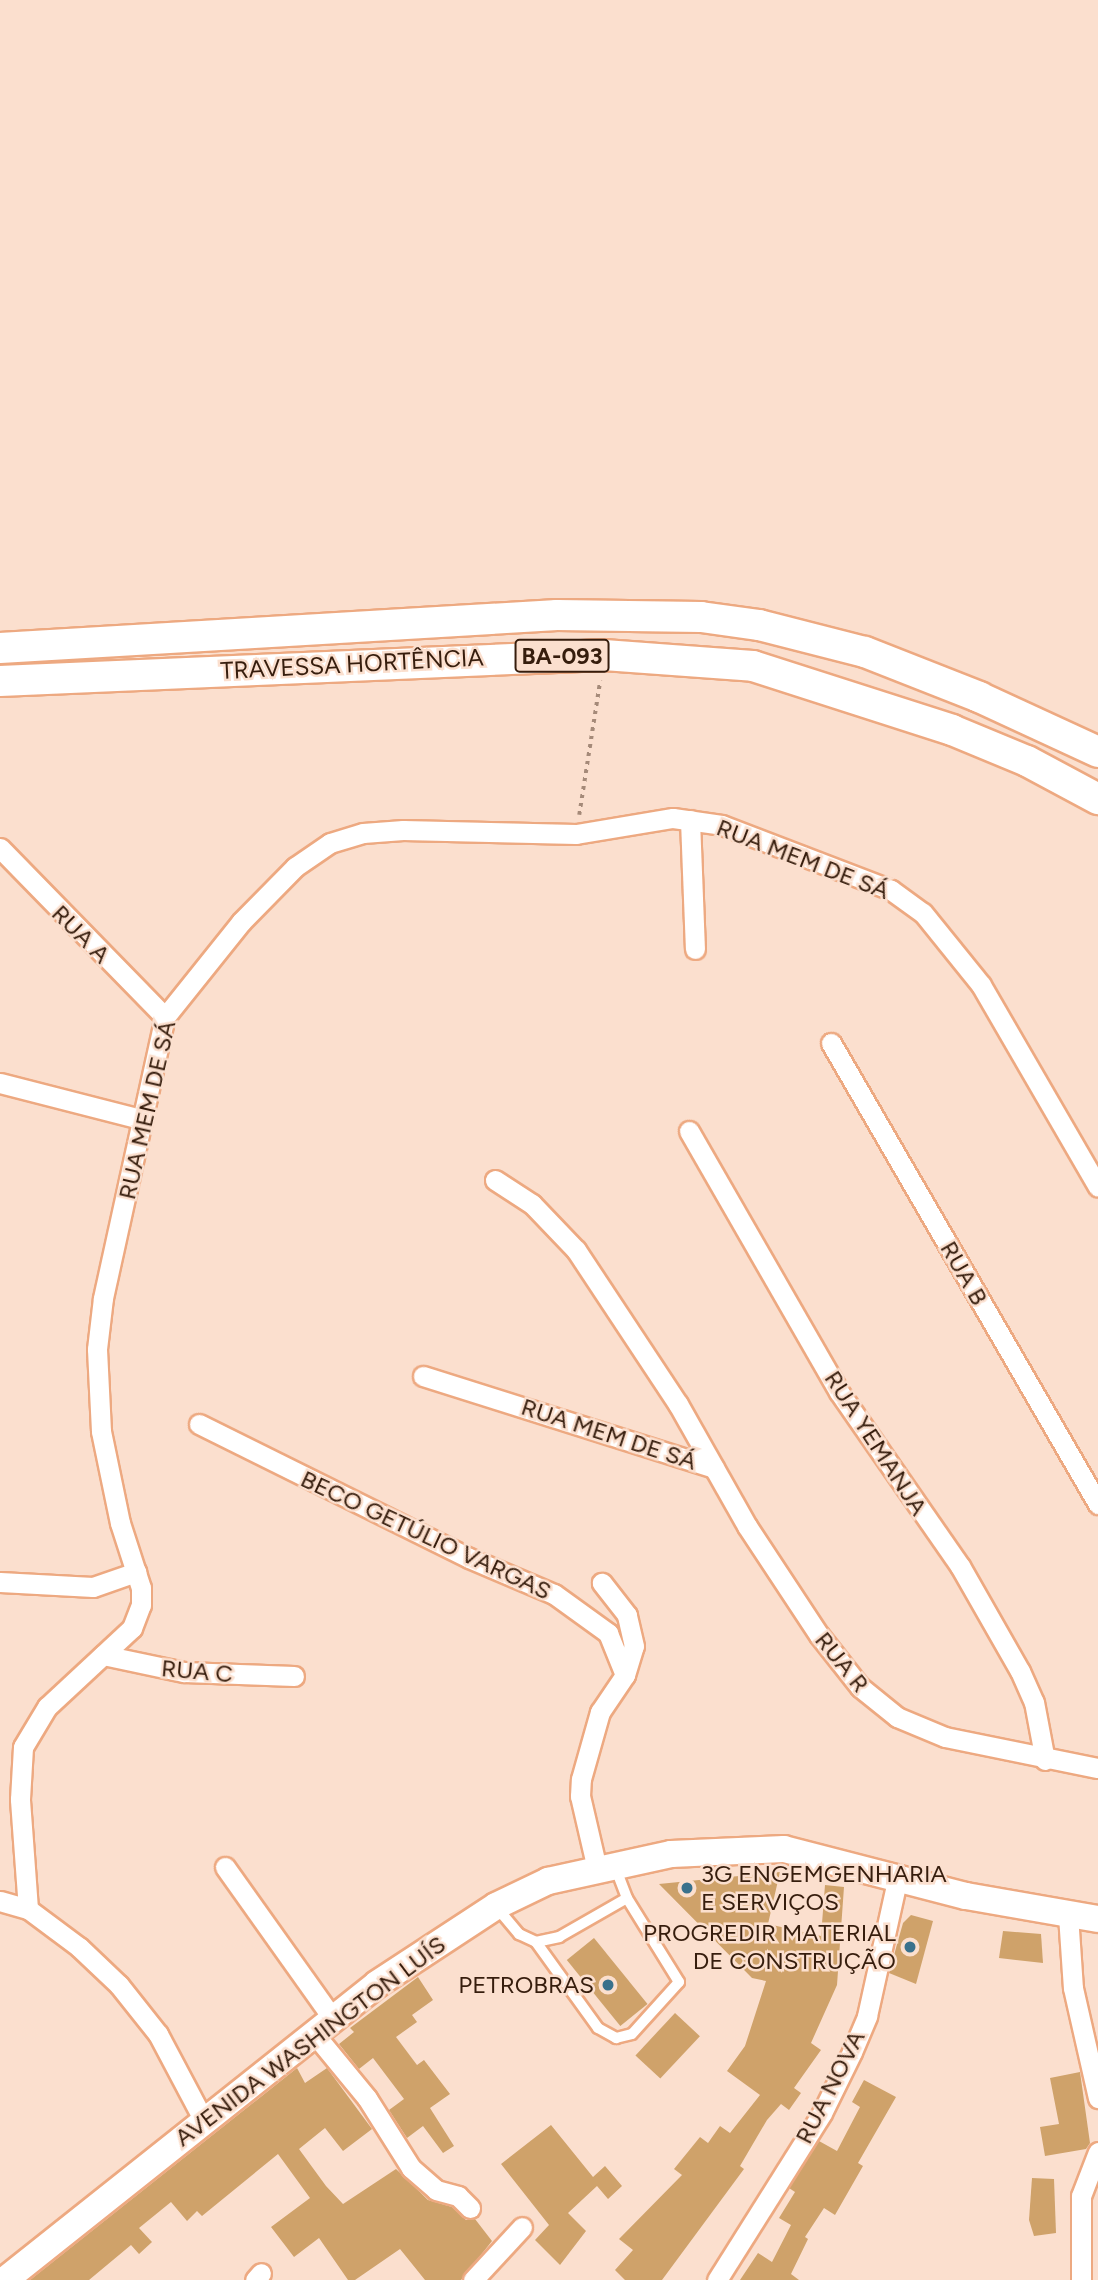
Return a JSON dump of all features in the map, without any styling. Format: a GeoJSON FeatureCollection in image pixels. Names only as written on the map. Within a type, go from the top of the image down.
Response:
{"type":"FeatureCollection","features":[{"type":"Feature","properties":{"kind":"main road","name":"TRAVESSA HORTÊNCIA"},"geometry":{"type":"LineString","coordinates":[[0,648],[557,615],[701,617],[759,625],[865,652],[979,697],[1098,752]]}},
{"type":"Feature","properties":{"kind":"main road","name":"TRAVESSA HORTÊNCIA"},"geometry":{"type":"LineString","coordinates":[[0,681],[604,655],[753,666],[894,708],[1027,761],[1098,802]]}},
{"type":"Feature","properties":{"kind":"main road","name":"AVENIDA WASHINGTON LUÍS"},"geometry":{"type":"LineString","coordinates":[[5,2280],[204,2121],[435,1943],[496,1906],[548,1881],[606,1867],[725,1848],[784,1849],[898,1876],[966,1896],[1098,1919]]}},
{"type":"Feature","properties":{"kind":"street","name":"RUA MEM DE SÁ"},"geometry":{"type":"LineString","coordinates":[[28,1909],[20,1799],[23,1747],[47,1707],[132,1628],[139,1616],[141,1588],[105,1456],[97,1349],[103,1298],[139,1119],[165,1017],[242,922],[295,867],[330,843],[363,833],[403,830],[576,834],[641,822],[690,820],[722,825],[891,890],[923,913],[981,985],[1098,1187]]}},
{"type":"Feature","properties":{"kind":"street"},"geometry":{"type":"LineString","coordinates":[[690,820],[695,949]]}},
{"type":"Feature","properties":{"kind":"street","name":"RUA A"},"geometry":{"type":"LineString","coordinates":[[0,848],[165,1017]]}},
{"type":"Feature","properties":{"kind":"street","name":"RUA B"},"geometry":{"type":"LineString","coordinates":[[831,1043],[1098,1504]]}},
{"type":"Feature","properties":{"kind":"street"},"geometry":{"type":"LineString","coordinates":[[0,1083],[139,1119]]}},
{"type":"Feature","properties":{"kind":"street","name":"RUA YEMANJA"},"geometry":{"type":"LineString","coordinates":[[689,1131],[839,1392],[960,1566],[1020,1671],[1034,1702],[1045,1760]]}},
{"type":"Feature","properties":{"kind":"street"},"geometry":{"type":"LineString","coordinates":[[495,1180],[532,1204],[576,1250],[678,1404],[714,1468]]}},
{"type":"Feature","properties":{"kind":"street","name":"RUA MEM DE SÁ"},"geometry":{"type":"LineString","coordinates":[[424,1376],[714,1468]]}},
{"type":"Feature","properties":{"kind":"street","name":"BECO GETÚLIO VARGAS"},"geometry":{"type":"LineString","coordinates":[[198,1424],[469,1558],[554,1594],[608,1633],[625,1675]]}},
{"type":"Feature","properties":{"kind":"street","name":"RUA R"},"geometry":{"type":"LineString","coordinates":[[714,1468],[819,1635],[881,1706],[945,1737],[1045,1760],[1098,1768]]}},
{"type":"Feature","properties":{"kind":"street"},"geometry":{"type":"LineString","coordinates":[[0,1582],[93,1587],[136,1572]]}},
{"type":"Feature","properties":{"kind":"street"},"geometry":{"type":"LineString","coordinates":[[602,1583],[619,1602],[633,1632],[625,1675],[600,1712],[581,1779],[580,1796],[606,1867]]}},
{"type":"Feature","properties":{"kind":"street","name":"RUA C"},"geometry":{"type":"LineString","coordinates":[[103,1655],[184,1672],[294,1676]]}},
{"type":"Feature","properties":{"kind":"street"},"geometry":{"type":"LineString","coordinates":[[225,1867],[411,2168],[436,2190],[458,2196],[470,2207]]}},
{"type":"Feature","properties":{"kind":"street","name":"RUA NOVA"},"geometry":{"type":"LineString","coordinates":[[717,2280],[822,2113],[852,2052],[867,2016],[898,1876]]}},
{"type":"Feature","properties":{"kind":"street"},"geometry":{"type":"LineString","coordinates":[[0,1901],[28,1909],[79,1947],[119,1985],[158,2034],[204,2121]]}},
{"type":"Feature","properties":{"kind":"street"},"geometry":{"type":"LineString","coordinates":[[1068,1915],[1075,1999],[1098,2098]]}},
{"type":"Feature","properties":{"kind":"street"},"geometry":{"type":"LineString","coordinates":[[1081,2280],[1081,2196],[1098,2152]]}},
{"type":"Feature","properties":{"kind":"street"},"geometry":{"type":"LineString","coordinates":[[473,2280],[522,2227]]}},
{"type":"Feature","properties":{"kind":"lane"},"geometry":{"type":"LineString","coordinates":[[496,1906],[519,1934],[536,1942],[598,2028],[617,2038],[632,2034],[679,1982],[606,1867]]}},
{"type":"Feature","properties":{"kind":"lane"},"geometry":{"type":"LineString","coordinates":[[536,1942],[559,1937],[627,1898]]}},
{"type":"Feature","properties":{"kind":"path"},"geometry":{"type":"LineString","coordinates":[[576,834],[604,655]]}},
{"type":"Feature","properties":{"kind":"building"},"geometry":{"type":"Polygon","coordinates":[[[780,1872],[768,1924],[821,1936],[825,1885],[844,1887],[837,1985],[811,2043],[821,2050],[794,2088],[801,2093],[789,2110],[781,2104],[767,2120],[740,2166],[744,2169],[662,2280],[625,2280],[615,2270],[633,2250],[619,2239],[682,2175],[674,2169],[700,2137],[708,2143],[720,2126],[730,2133],[760,2095],[727,2071],[745,2046],[766,1981],[752,1978],[659,1884],[780,1872]]]}},
{"type":"Feature","properties":{"kind":"building"},"geometry":{"type":"Polygon","coordinates":[[[911,1915],[933,1921],[916,1984],[889,1973],[903,1923],[911,1915]]]}},
{"type":"Feature","properties":{"kind":"building"},"geometry":{"type":"Polygon","coordinates":[[[1003,1931],[1041,1934],[1043,1963],[999,1958],[1003,1931]]]}},
{"type":"Feature","properties":{"kind":"building"},"geometry":{"type":"Polygon","coordinates":[[[594,1938],[647,2004],[620,2026],[567,1960],[594,1938]]]}},
{"type":"Feature","properties":{"kind":"building"},"geometry":{"type":"Polygon","coordinates":[[[418,1977],[433,2000],[412,2015],[417,2022],[396,2037],[417,2065],[424,2060],[450,2094],[430,2108],[454,2146],[443,2153],[423,2126],[407,2138],[389,2110],[404,2099],[373,2058],[359,2069],[339,2044],[354,2032],[350,2028],[418,1977]]]}},
{"type":"Feature","properties":{"kind":"building"},"geometry":{"type":"Polygon","coordinates":[[[675,2013],[700,2036],[660,2079],[635,2055],[675,2013]]]}},
{"type":"Feature","properties":{"kind":"building"},"geometry":{"type":"Polygon","coordinates":[[[297,2068],[305,2083],[327,2068],[372,2129],[343,2151],[325,2128],[299,2149],[326,2186],[343,2204],[396,2169],[428,2200],[452,2207],[466,2220],[475,2219],[492,2241],[461,2280],[425,2280],[400,2249],[355,2280],[348,2280],[319,2238],[294,2257],[271,2227],[310,2198],[278,2154],[202,2216],[197,2211],[187,2221],[171,2202],[139,2228],[152,2242],[139,2254],[131,2245],[89,2280],[30,2280],[297,2068]]]}},
{"type":"Feature","properties":{"kind":"building"},"geometry":{"type":"Polygon","coordinates":[[[1080,2072],[1090,2143],[1086,2149],[1045,2156],[1040,2127],[1059,2124],[1050,2078],[1080,2072]]]}},
{"type":"Feature","properties":{"kind":"building"},"geometry":{"type":"Polygon","coordinates":[[[864,2080],[896,2097],[858,2163],[863,2166],[835,2215],[824,2208],[805,2237],[808,2239],[791,2274],[799,2280],[740,2280],[758,2253],[772,2262],[791,2225],[779,2218],[795,2192],[789,2188],[819,2141],[837,2151],[860,2107],[852,2102],[864,2080]]]}},
{"type":"Feature","properties":{"kind":"building"},"geometry":{"type":"Polygon","coordinates":[[[551,2125],[593,2177],[605,2166],[622,2186],[608,2199],[597,2186],[568,2213],[586,2231],[560,2265],[535,2240],[549,2225],[501,2164],[551,2125]]]}},
{"type":"Feature","properties":{"kind":"building"},"geometry":{"type":"Polygon","coordinates":[[[1032,2178],[1054,2179],[1056,2233],[1034,2236],[1029,2220],[1032,2178]]]}},
{"type":"Feature","properties":{"kind":"place","name":"3G ENGEMGENHARIA E SERVIÇOS"},"geometry":{"type":"Point","coordinates":[687,1888]}},
{"type":"Feature","properties":{"kind":"place","name":"PROGREDIR MATERIAL DE CONSTRUÇÃO"},"geometry":{"type":"Point","coordinates":[910,1947]}},
{"type":"Feature","properties":{"kind":"place","name":"PETROBRAS"},"geometry":{"type":"Point","coordinates":[608,1985]}}]}
